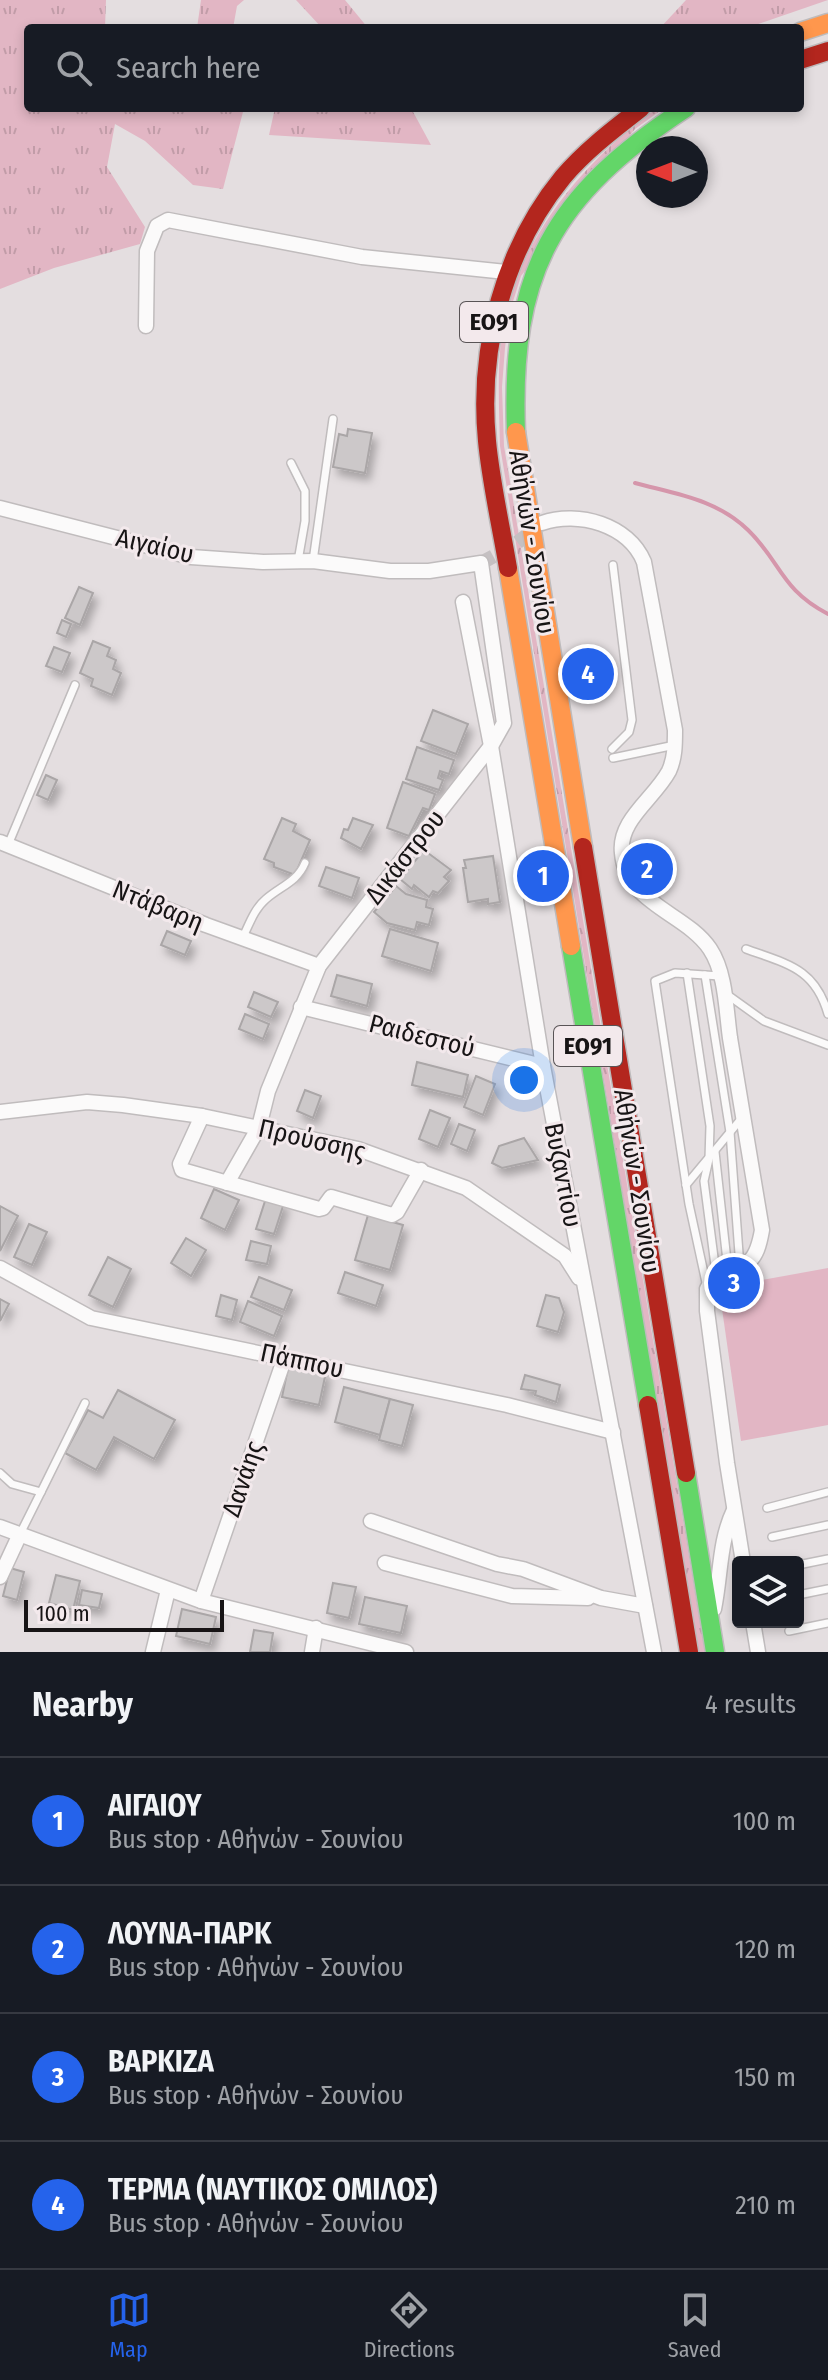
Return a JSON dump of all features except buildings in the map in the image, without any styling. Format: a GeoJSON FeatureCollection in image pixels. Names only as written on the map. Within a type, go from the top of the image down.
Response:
{"type":"FeatureCollection","features":[{"type":"Feature","properties":{"kind":"main road"},"geometry":{"type":"LineString","coordinates":[[804,31],[828,23]]}},
{"type":"Feature","properties":{"kind":"main road"},"geometry":{"type":"LineString","coordinates":[[804,59],[828,51]]}},
{"type":"Feature","properties":{"kind":"main road","name":"Αθήνών - Σουνίου"},"geometry":{"type":"LineString","coordinates":[[636,112],[593,147],[569,172],[537,213],[518,244],[495,310],[486,392],[487,440],[689,1652]]}},
{"type":"Feature","properties":{"kind":"main road","name":"Αθήνών - Σουνίου"},"geometry":{"type":"LineString","coordinates":[[680,112],[613,161],[562,221],[545,249],[522,312],[515,414],[518,455],[715,1652]]}},
{"type":"Feature","properties":{"kind":"street"},"geometry":{"type":"LineString","coordinates":[[146,326],[147,251],[157,226],[168,220],[362,257],[506,272]]}},
{"type":"Feature","properties":{"kind":"street","name":"Αιγαίου"},"geometry":{"type":"LineString","coordinates":[[0,508],[191,557],[263,562],[306,561],[390,571],[429,571],[481,563],[504,723],[491,746]]}},
{"type":"Feature","properties":{"kind":"street"},"geometry":{"type":"LineString","coordinates":[[542,523],[558,517],[587,521],[626,535],[638,548],[644,562],[675,730],[675,745],[668,772],[622,834],[621,855],[628,877],[642,893],[697,935],[711,950],[723,992],[762,1230],[758,1253],[748,1264],[728,1270],[707,1289],[707,1311],[742,1556]]}},
{"type":"Feature","properties":{"kind":"street","name":"Βυζαντίου"},"geometry":{"type":"LineString","coordinates":[[463,602],[491,746],[543,1066],[654,1652]]}},
{"type":"Feature","properties":{"kind":"street","name":"Δικάστρου"},"geometry":{"type":"LineString","coordinates":[[227,1183],[259,1127],[268,1091],[319,966],[491,746]]}},
{"type":"Feature","properties":{"kind":"street","name":"Ντάβαρη"},"geometry":{"type":"LineString","coordinates":[[4,843],[242,939],[319,966]]}},
{"type":"Feature","properties":{"kind":"street","name":"Ραιδεστού"},"geometry":{"type":"LineString","coordinates":[[301,1007],[543,1066]]}},
{"type":"Feature","properties":{"kind":"street","name":"Προύσσης"},"geometry":{"type":"LineString","coordinates":[[0,1112],[87,1102],[202,1116],[358,1149],[466,1188],[565,1256],[584,1285]]}},
{"type":"Feature","properties":{"kind":"street"},"geometry":{"type":"LineString","coordinates":[[202,1116],[180,1168],[319,1209],[331,1197],[392,1215],[397,1212],[421,1170]]}},
{"type":"Feature","properties":{"kind":"street","name":"Πάππου"},"geometry":{"type":"LineString","coordinates":[[0,1268],[91,1318],[507,1405],[613,1432]]}},
{"type":"Feature","properties":{"kind":"street","name":"Δανάης"},"geometry":{"type":"LineString","coordinates":[[201,1601],[285,1357]]}},
{"type":"Feature","properties":{"kind":"street"},"geometry":{"type":"LineString","coordinates":[[711,1625],[721,1574],[724,1530],[734,1510]]}},
{"type":"Feature","properties":{"kind":"street"},"geometry":{"type":"LineString","coordinates":[[371,1521],[497,1564],[523,1569],[601,1598]]}},
{"type":"Feature","properties":{"kind":"street"},"geometry":{"type":"LineString","coordinates":[[0,1527],[201,1601],[406,1652]]}},
{"type":"Feature","properties":{"kind":"street"},"geometry":{"type":"LineString","coordinates":[[0,1577],[20,1534]]}},
{"type":"Feature","properties":{"kind":"street"},"geometry":{"type":"LineString","coordinates":[[385,1563],[512,1596],[601,1598],[645,1606]]}},
{"type":"Feature","properties":{"kind":"street"},"geometry":{"type":"LineString","coordinates":[[153,1652],[168,1590]]}},
{"type":"Feature","properties":{"kind":"street"},"geometry":{"type":"LineString","coordinates":[[312,1652],[316,1628]]}},
{"type":"Feature","properties":{"kind":"street"},"geometry":{"type":"LineString","coordinates":[[754,1628],[758,1652]]}},
{"type":"Feature","properties":{"kind":"lane"},"geometry":{"type":"LineString","coordinates":[[306,561],[333,419]]}},
{"type":"Feature","properties":{"kind":"lane"},"geometry":{"type":"LineString","coordinates":[[291,463],[305,491],[306,561]]}},
{"type":"Feature","properties":{"kind":"lane"},"geometry":{"type":"LineString","coordinates":[[612,749],[629,732],[632,720],[613,565]]}},
{"type":"Feature","properties":{"kind":"lane"},"geometry":{"type":"LineString","coordinates":[[4,843],[75,685]]}},
{"type":"Feature","properties":{"kind":"lane"},"geometry":{"type":"LineString","coordinates":[[613,758],[675,745]]}},
{"type":"Feature","properties":{"kind":"lane"},"geometry":{"type":"LineString","coordinates":[[242,939],[264,900],[300,874],[305,863]]}},
{"type":"Feature","properties":{"kind":"lane"},"geometry":{"type":"LineString","coordinates":[[746,949],[797,968],[822,993],[828,1014]]}},
{"type":"Feature","properties":{"kind":"lane"},"geometry":{"type":"LineString","coordinates":[[707,1289],[686,1185],[655,981],[666,975],[687,973],[720,976]]}},
{"type":"Feature","properties":{"kind":"lane"},"geometry":{"type":"LineString","coordinates":[[687,973],[728,1270]]}},
{"type":"Feature","properties":{"kind":"lane"},"geometry":{"type":"LineString","coordinates":[[705,975],[730,1132],[728,1270]]}},
{"type":"Feature","properties":{"kind":"lane"},"geometry":{"type":"LineString","coordinates":[[723,992],[764,1021],[828,1045]]}},
{"type":"Feature","properties":{"kind":"lane"},"geometry":{"type":"LineString","coordinates":[[686,1185],[743,1116]]}},
{"type":"Feature","properties":{"kind":"lane"},"geometry":{"type":"LineString","coordinates":[[712,1155],[704,1181],[728,1270]]}},
{"type":"Feature","properties":{"kind":"lane"},"geometry":{"type":"LineString","coordinates":[[20,1534],[85,1403]]}},
{"type":"Feature","properties":{"kind":"lane"},"geometry":{"type":"LineString","coordinates":[[0,1473],[12,1484],[41,1492]]}},
{"type":"Feature","properties":{"kind":"lane"},"geometry":{"type":"LineString","coordinates":[[767,1508],[828,1492]]}},
{"type":"Feature","properties":{"kind":"lane"},"geometry":{"type":"LineString","coordinates":[[772,1537],[828,1525]]}},
{"type":"Feature","properties":{"kind":"lane"},"geometry":{"type":"LineString","coordinates":[[804,1564],[828,1559]]}},
{"type":"Feature","properties":{"kind":"lane"},"geometry":{"type":"LineString","coordinates":[[804,1594],[828,1589]]}},
{"type":"Feature","properties":{"kind":"lane"},"geometry":{"type":"LineString","coordinates":[[789,1631],[828,1623]]}},
{"type":"Feature","properties":{"kind":"green space"},"geometry":{"type":"Polygon","coordinates":[[[0,0],[106,0],[105,24],[24,24],[24,112],[243,112],[223,189],[193,185],[145,141],[115,124],[107,167],[145,227],[140,244],[54,268],[0,289],[0,0]]]}},
{"type":"Feature","properties":{"kind":"green space"},"geometry":{"type":"Polygon","coordinates":[[[201,0],[244,0],[237,6],[234,24],[198,24],[201,0]]]}},
{"type":"Feature","properties":{"kind":"green space"},"geometry":{"type":"Polygon","coordinates":[[[296,0],[345,0],[365,24],[318,24],[296,0]]]}},
{"type":"Feature","properties":{"kind":"green space"},"geometry":{"type":"Polygon","coordinates":[[[686,0],[828,0],[759,24],[664,24],[686,0]]]}},
{"type":"Feature","properties":{"kind":"green space"},"geometry":{"type":"Polygon","coordinates":[[[274,112],[413,112],[431,145],[269,135],[274,112]]]}},
{"type":"Feature","properties":{"kind":"green space"},"geometry":{"type":"Polygon","coordinates":[[[652,112],[658,112],[635,129],[521,276],[509,314],[505,348],[502,387],[504,446],[705,1652],[698,1652],[500,446],[501,343],[506,311],[516,280],[545,223],[564,197],[607,149],[652,112]]]}},
{"type":"Feature","properties":{"kind":"green space"},"geometry":{"type":"Polygon","coordinates":[[[828,1268],[828,1425],[741,1441],[719,1288],[828,1268]]]}},
{"type":"Feature","properties":{"kind":"waterway"},"geometry":{"type":"LineString","coordinates":[[635,483],[695,499],[723,511],[748,530],[800,595],[828,614]]}},
{"type":"Feature","properties":{"kind":"tunnel"},"geometry":{"type":"LineString","coordinates":[[481,563],[535,529]]}},
{"type":"Feature","properties":{"kind":"traffic: fast"},"geometry":{"type":"LineString","coordinates":[[516,432],[516,376],[521,326],[532,282],[548,243],[572,207],[602,173],[680,112]]}},
{"type":"Feature","properties":{"kind":"traffic: fast"},"geometry":{"type":"LineString","coordinates":[[571,946],[648,1405]]}},
{"type":"Feature","properties":{"kind":"traffic: fast"},"geometry":{"type":"LineString","coordinates":[[686,1473],[715,1652]]}},
{"type":"Feature","properties":{"kind":"traffic: slow"},"geometry":{"type":"LineString","coordinates":[[804,31],[828,23]]}},
{"type":"Feature","properties":{"kind":"traffic: slow"},"geometry":{"type":"LineString","coordinates":[[516,432],[583,847]]}},
{"type":"Feature","properties":{"kind":"traffic: slow"},"geometry":{"type":"LineString","coordinates":[[508,568],[571,946]]}},
{"type":"Feature","properties":{"kind":"traffic: jam"},"geometry":{"type":"LineString","coordinates":[[804,59],[828,51]]}},
{"type":"Feature","properties":{"kind":"traffic: jam"},"geometry":{"type":"LineString","coordinates":[[508,568],[491,473],[485,406],[487,371],[500,301],[511,268],[542,205],[563,177],[591,149],[636,112]]}},
{"type":"Feature","properties":{"kind":"traffic: jam"},"geometry":{"type":"LineString","coordinates":[[583,847],[686,1473]]}},
{"type":"Feature","properties":{"kind":"traffic: jam"},"geometry":{"type":"LineString","coordinates":[[648,1405],[689,1652]]}},
{"type":"Feature","properties":{"kind":"place","name":"ΤΕΡΜΑ (ΝΑΥΤΙΚΟΣ ΟΜΙΛΟΣ)"},"geometry":{"type":"Point","coordinates":[588,674]}},
{"type":"Feature","properties":{"kind":"place","name":"ΛΟΥΝΑ-ΠΑΡΚ"},"geometry":{"type":"Point","coordinates":[647,869]}},
{"type":"Feature","properties":{"kind":"place","name":"ΑΙΓΑΙΟΥ"},"geometry":{"type":"Point","coordinates":[543,876]}},
{"type":"Feature","properties":{"kind":"place","name":"ΒΑΡΚΙΖΑ"},"geometry":{"type":"Point","coordinates":[734,1283]}}]}
